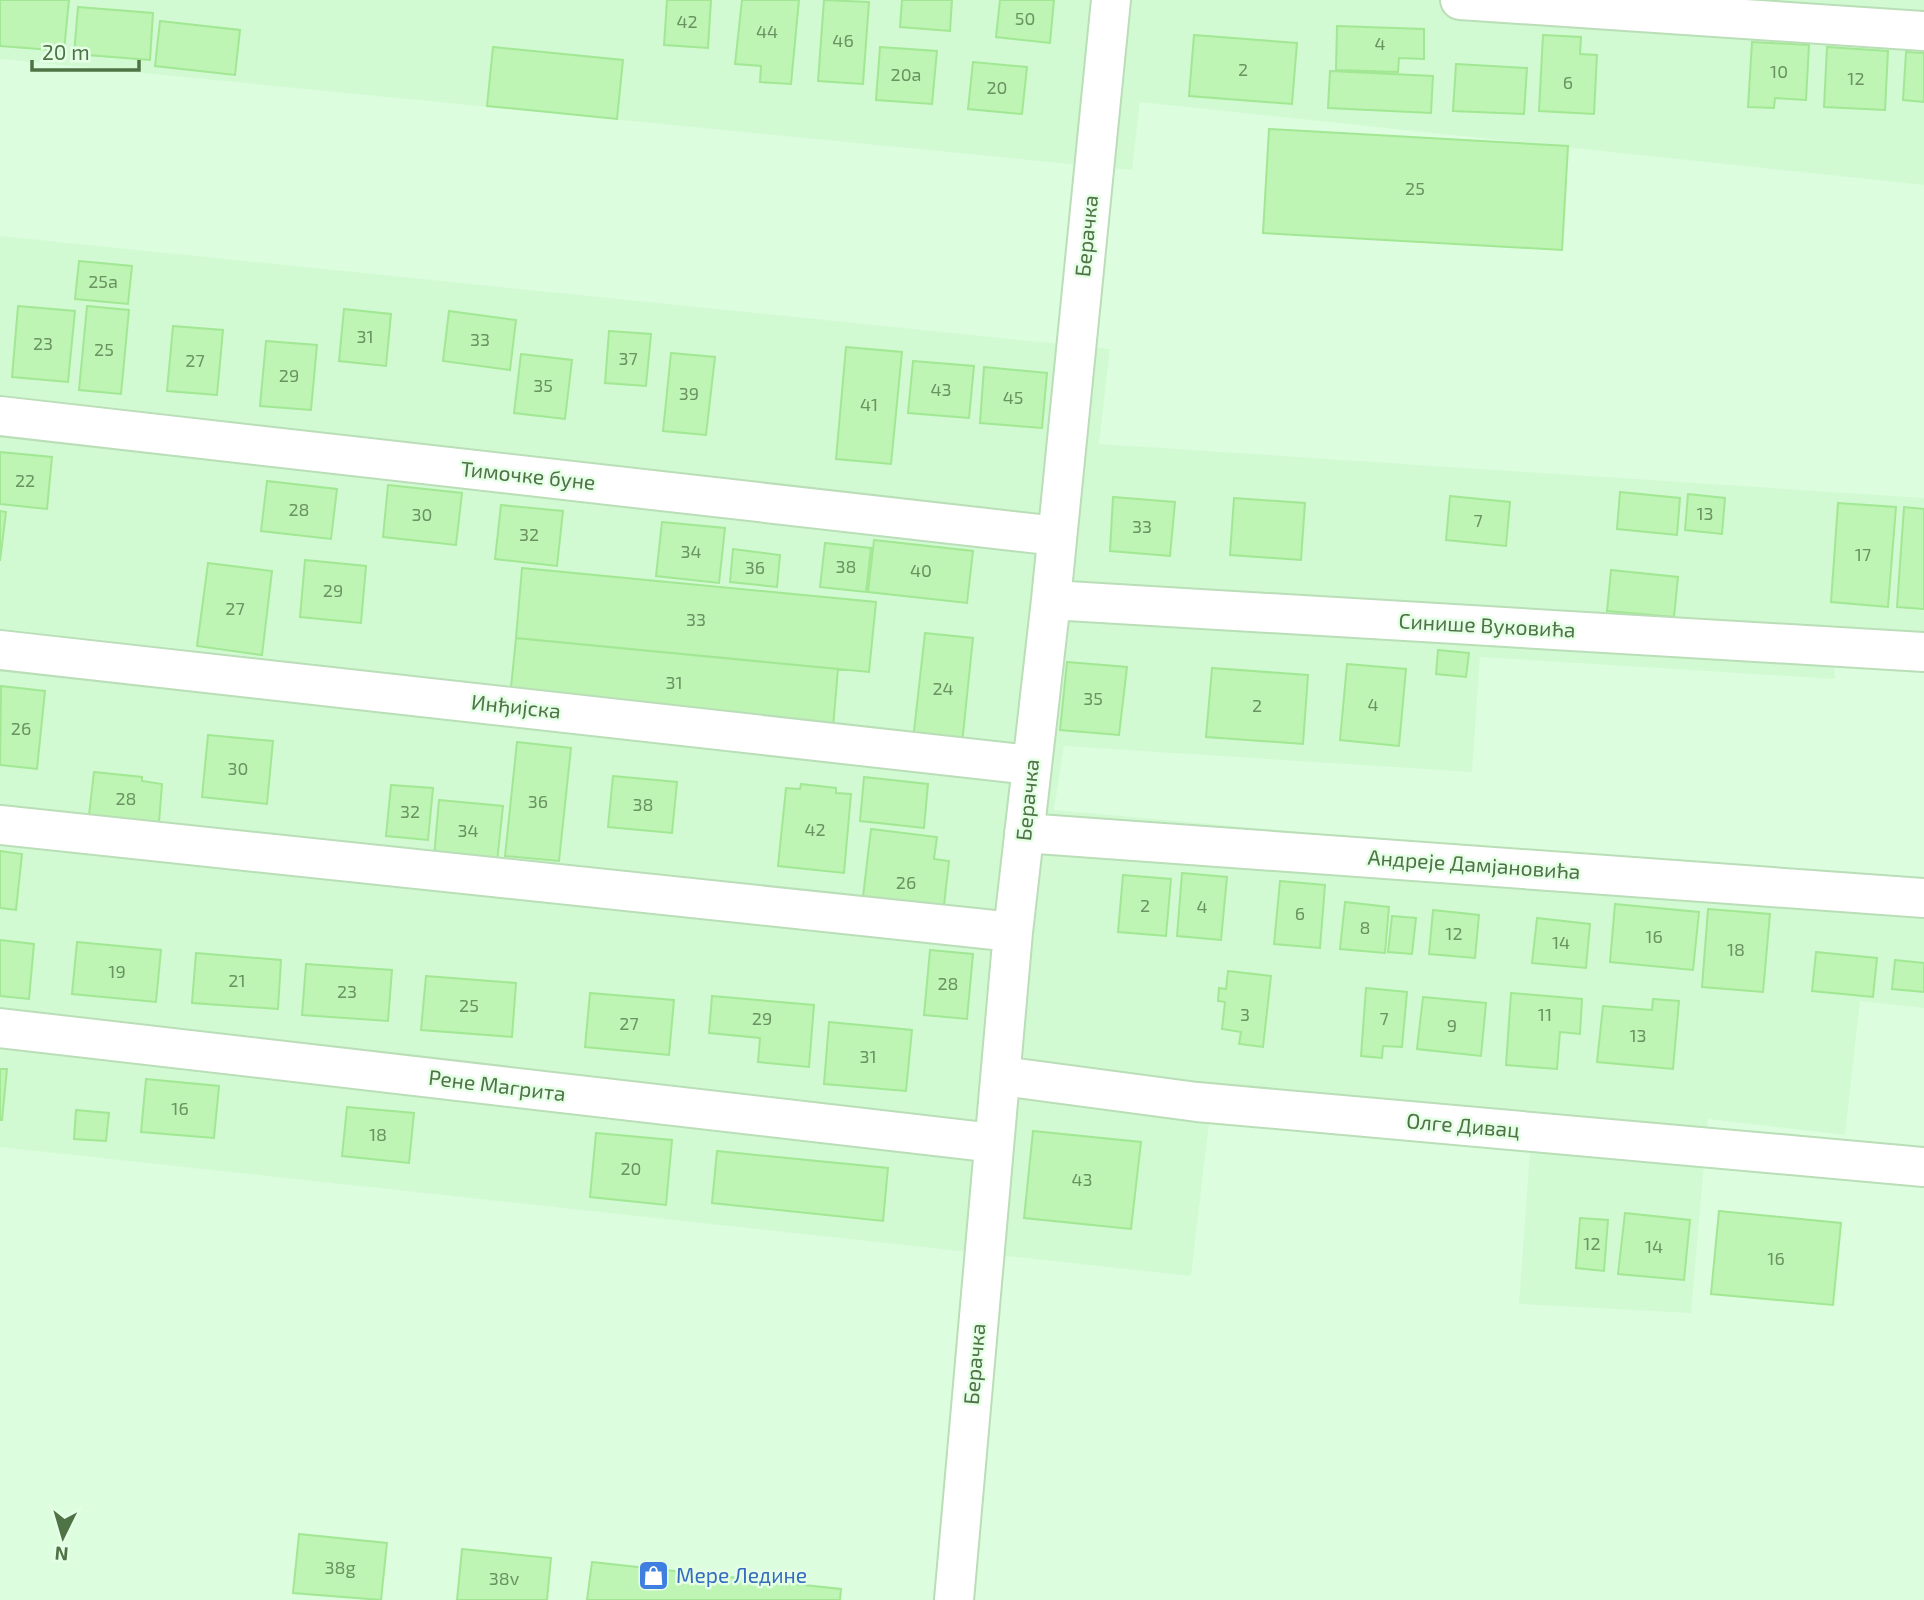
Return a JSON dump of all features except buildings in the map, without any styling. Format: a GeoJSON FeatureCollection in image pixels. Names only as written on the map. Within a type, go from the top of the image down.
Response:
{"type":"FeatureCollection","features":[{"type":"Feature","properties":{"kind":"street","name":"Берачка"},"geometry":{"type":"LineString","coordinates":[[954,1600],[1013,932],[1051,600],[1111,0]]}},
{"type":"Feature","properties":{"kind":"street"},"geometry":{"type":"LineString","coordinates":[[1460,0],[1924,31]]}},
{"type":"Feature","properties":{"kind":"street","name":"Тимочке буне"},"geometry":{"type":"LineString","coordinates":[[0,416],[1057,536]]}},
{"type":"Feature","properties":{"kind":"street","name":"Синише Вуковића"},"geometry":{"type":"LineString","coordinates":[[1051,600],[1924,652]]}},
{"type":"Feature","properties":{"kind":"street","name":"Инђијска"},"geometry":{"type":"LineString","coordinates":[[0,650],[1031,765]]}},
{"type":"Feature","properties":{"kind":"street"},"geometry":{"type":"LineString","coordinates":[[0,825],[1013,932]]}},
{"type":"Feature","properties":{"kind":"street","name":"Андреје Дамјановића"},"geometry":{"type":"LineString","coordinates":[[1024,833],[1924,898]]}},
{"type":"Feature","properties":{"kind":"street","name":"Рене Магрита"},"geometry":{"type":"LineString","coordinates":[[0,1028],[994,1143]]}},
{"type":"Feature","properties":{"kind":"street","name":"Олге Дивац"},"geometry":{"type":"LineString","coordinates":[[1002,1076],[1197,1102],[1924,1167]]}},
{"type":"Feature","properties":{"kind":"shaded area"},"geometry":{"type":"Polygon","coordinates":[[[0,0],[1924,0],[1924,185],[1140,102],[1132,170],[0,59],[0,0]]]}},
{"type":"Feature","properties":{"kind":"shaded area"},"geometry":{"type":"Polygon","coordinates":[[[0,236],[1110,349],[1099,444],[1924,498],[1924,640],[1831,632],[1835,679],[1480,657],[1472,772],[1064,746],[1054,810],[1924,888],[1924,1008],[1860,1001],[1845,1135],[1708,1119],[1691,1313],[1519,1304],[1530,1151],[1210,1114],[1191,1276],[0,1147],[0,236]]]}},
{"type":"Feature","properties":{"kind":"place","name":"Мере Ледине"},"geometry":{"type":"Point","coordinates":[653,1576]}}]}
